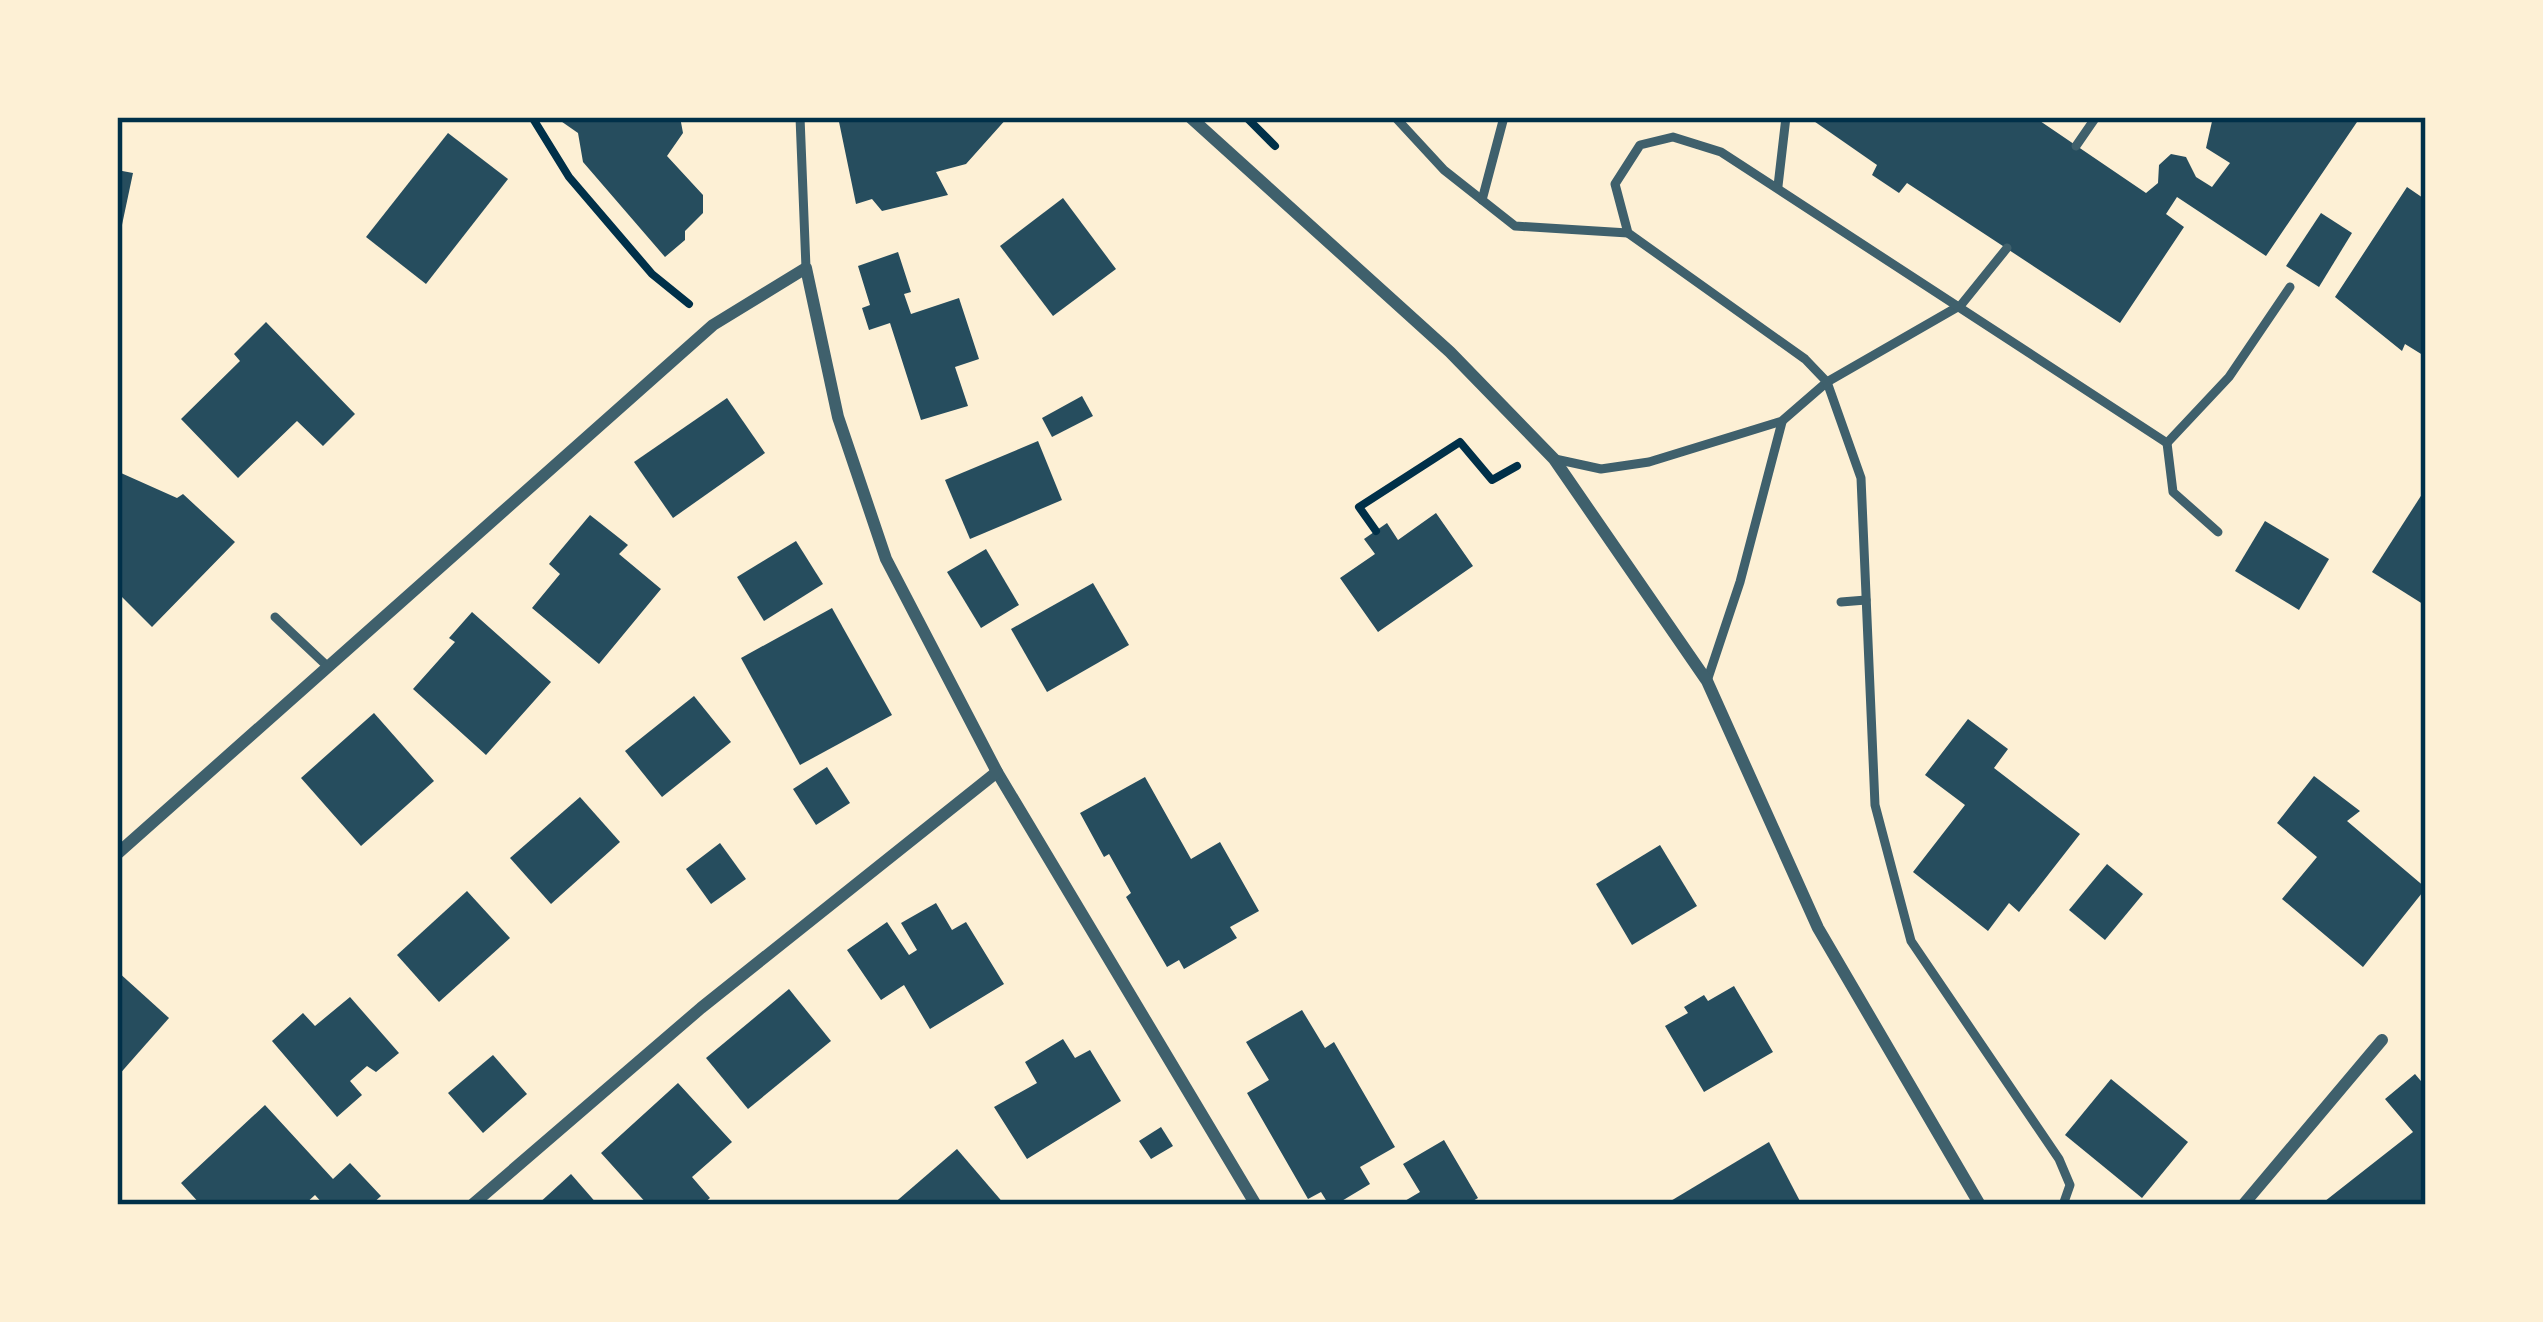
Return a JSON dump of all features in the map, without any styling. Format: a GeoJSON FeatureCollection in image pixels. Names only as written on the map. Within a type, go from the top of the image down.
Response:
{"type":"FeatureCollection","features":[{"type":"Feature","properties":{"kind":"street"},"geometry":{"type":"LineString","coordinates":[[1190,117],[1450,352],[1554,459],[1707,681],[1819,928],[1980,1205]]}},
{"type":"Feature","properties":{"kind":"street"},"geometry":{"type":"LineString","coordinates":[[117,854],[325,664],[713,325],[806,268],[838,417],[886,559],[997,772],[1256,1205]]}},
{"type":"Feature","properties":{"kind":"street"},"geometry":{"type":"LineString","coordinates":[[472,1205],[700,1008],[997,772]]}},
{"type":"Feature","properties":{"kind":"street"},"geometry":{"type":"LineString","coordinates":[[2242,1205],[2382,1040]]}},
{"type":"Feature","properties":{"kind":"lane"},"geometry":{"type":"LineString","coordinates":[[800,117],[806,268]]}},
{"type":"Feature","properties":{"kind":"lane"},"geometry":{"type":"LineString","coordinates":[[1395,117],[1444,170],[1515,226],[1628,233],[1805,359],[1827,382],[1861,478],[1876,805],[1911,941],[2059,1159],[2070,1185],[2062,1205]]}},
{"type":"Feature","properties":{"kind":"lane"},"geometry":{"type":"LineString","coordinates":[[1482,200],[1504,117]]}},
{"type":"Feature","properties":{"kind":"lane"},"geometry":{"type":"LineString","coordinates":[[1778,186],[1786,117]]}},
{"type":"Feature","properties":{"kind":"lane"},"geometry":{"type":"LineString","coordinates":[[2076,146],[2096,117]]}},
{"type":"Feature","properties":{"kind":"lane"},"geometry":{"type":"LineString","coordinates":[[1628,233],[1615,184],[1640,146],[1673,137],[1721,152],[2167,443],[2173,492],[2218,532]]}},
{"type":"Feature","properties":{"kind":"lane"},"geometry":{"type":"LineString","coordinates":[[1554,459],[1600,470],[1649,462],[1782,421],[1827,382],[1961,305],[2007,248]]}},
{"type":"Feature","properties":{"kind":"lane"},"geometry":{"type":"LineString","coordinates":[[2167,443],[2229,377],[2290,287]]}},
{"type":"Feature","properties":{"kind":"lane"},"geometry":{"type":"LineString","coordinates":[[1707,681],[1740,582],[1782,421]]}},
{"type":"Feature","properties":{"kind":"lane"},"geometry":{"type":"LineString","coordinates":[[1841,602],[1866,600]]}},
{"type":"Feature","properties":{"kind":"lane"},"geometry":{"type":"LineString","coordinates":[[275,617],[325,664]]}},
{"type":"Feature","properties":{"kind":"path"},"geometry":{"type":"LineString","coordinates":[[532,117],[569,177],[652,274],[713,325]]}},
{"type":"Feature","properties":{"kind":"path"},"geometry":{"type":"LineString","coordinates":[[1376,531],[1360,507],[1460,442],[1492,480],[1529,460]]}},
{"type":"Feature","properties":{"kind":"building"},"geometry":{"type":"Polygon","coordinates":[[[555,117],[680,117],[683,133],[667,156],[703,195],[703,213],[685,231],[685,240],[665,257],[583,162],[578,133],[555,117]]]}},
{"type":"Feature","properties":{"kind":"building"},"geometry":{"type":"Polygon","coordinates":[[[838,117],[1008,117],[966,164],[936,172],[948,195],[882,211],[872,199],[856,204],[838,117]]]}},
{"type":"Feature","properties":{"kind":"building"},"geometry":{"type":"Polygon","coordinates":[[[1808,117],[2043,117],[2040,121],[2146,193],[2158,183],[2159,165],[2171,154],[2186,157],[2196,177],[2212,187],[2230,163],[2206,148],[2213,117],[2351,117],[2357,122],[2266,256],[2177,197],[2166,214],[2184,227],[2120,323],[1907,183],[1899,193],[1872,175],[1877,165],[1808,117]]]}},
{"type":"Feature","properties":{"kind":"building"},"geometry":{"type":"Polygon","coordinates":[[[448,133],[508,179],[426,284],[366,237],[448,133]]]}},
{"type":"Feature","properties":{"kind":"building"},"geometry":{"type":"Polygon","coordinates":[[[117,170],[133,173],[119,239],[117,239],[117,170]]]}},
{"type":"Feature","properties":{"kind":"building"},"geometry":{"type":"Polygon","coordinates":[[[2407,187],[2426,200],[2426,357],[2405,344],[2402,351],[2335,297],[2407,187]]]}},
{"type":"Feature","properties":{"kind":"building"},"geometry":{"type":"Polygon","coordinates":[[[1063,198],[1116,269],[1053,316],[1000,246],[1063,198]]]}},
{"type":"Feature","properties":{"kind":"building"},"geometry":{"type":"Polygon","coordinates":[[[2321,213],[2352,233],[2319,287],[2286,266],[2321,213]]]}},
{"type":"Feature","properties":{"kind":"building"},"geometry":{"type":"Polygon","coordinates":[[[898,252],[911,292],[904,294],[911,314],[959,298],[979,359],[955,367],[968,406],[921,420],[890,323],[869,330],[862,308],[870,305],[858,266],[898,252]]]}},
{"type":"Feature","properties":{"kind":"building"},"geometry":{"type":"Polygon","coordinates":[[[266,322],[355,414],[323,446],[297,421],[238,478],[181,419],[240,361],[234,354],[266,322]]]}},
{"type":"Feature","properties":{"kind":"building"},"geometry":{"type":"Polygon","coordinates":[[[1082,396],[1093,416],[1052,437],[1042,418],[1082,396]]]}},
{"type":"Feature","properties":{"kind":"building"},"geometry":{"type":"Polygon","coordinates":[[[727,398],[765,453],[673,518],[634,462],[727,398]]]}},
{"type":"Feature","properties":{"kind":"building"},"geometry":{"type":"Polygon","coordinates":[[[1038,441],[1062,500],[970,539],[945,480],[1038,441]]]}},
{"type":"Feature","properties":{"kind":"building"},"geometry":{"type":"Polygon","coordinates":[[[121,473],[177,498],[183,494],[235,542],[152,627],[117,592],[121,473]]]}},
{"type":"Feature","properties":{"kind":"building"},"geometry":{"type":"Polygon","coordinates":[[[2426,488],[2426,606],[2372,572],[2426,488]]]}},
{"type":"Feature","properties":{"kind":"building"},"geometry":{"type":"Polygon","coordinates":[[[1436,513],[1473,566],[1378,632],[1340,578],[1375,554],[1364,539],[1387,523],[1398,540],[1436,513]]]}},
{"type":"Feature","properties":{"kind":"building"},"geometry":{"type":"Polygon","coordinates":[[[590,515],[628,545],[619,554],[661,589],[599,664],[532,608],[560,574],[549,564],[590,515]]]}},
{"type":"Feature","properties":{"kind":"building"},"geometry":{"type":"Polygon","coordinates":[[[2265,521],[2329,559],[2299,610],[2235,571],[2265,521]]]}},
{"type":"Feature","properties":{"kind":"building"},"geometry":{"type":"Polygon","coordinates":[[[796,541],[823,584],[764,621],[737,577],[796,541]]]}},
{"type":"Feature","properties":{"kind":"building"},"geometry":{"type":"Polygon","coordinates":[[[986,549],[1019,605],[981,628],[947,572],[986,549]]]}},
{"type":"Feature","properties":{"kind":"building"},"geometry":{"type":"Polygon","coordinates":[[[1093,583],[1129,645],[1047,692],[1011,629],[1093,583]]]}},
{"type":"Feature","properties":{"kind":"building"},"geometry":{"type":"Polygon","coordinates":[[[832,608],[892,715],[800,765],[741,658],[832,608]]]}},
{"type":"Feature","properties":{"kind":"building"},"geometry":{"type":"Polygon","coordinates":[[[472,612],[551,682],[486,755],[413,689],[455,642],[449,638],[472,612]]]}},
{"type":"Feature","properties":{"kind":"building"},"geometry":{"type":"Polygon","coordinates":[[[694,696],[731,742],[662,797],[625,751],[694,696]]]}},
{"type":"Feature","properties":{"kind":"building"},"geometry":{"type":"Polygon","coordinates":[[[374,713],[434,781],[361,846],[301,778],[374,713]]]}},
{"type":"Feature","properties":{"kind":"building"},"geometry":{"type":"Polygon","coordinates":[[[1968,719],[2008,749],[1994,768],[2080,834],[2019,912],[2009,903],[1988,931],[1913,872],[1965,805],[1925,775],[1968,719]]]}},
{"type":"Feature","properties":{"kind":"building"},"geometry":{"type":"Polygon","coordinates":[[[827,767],[850,803],[816,825],[793,789],[827,767]]]}},
{"type":"Feature","properties":{"kind":"building"},"geometry":{"type":"Polygon","coordinates":[[[2314,776],[2360,811],[2347,821],[2426,888],[2363,967],[2282,899],[2317,857],[2277,823],[2314,776]]]}},
{"type":"Feature","properties":{"kind":"building"},"geometry":{"type":"Polygon","coordinates":[[[1145,777],[1191,859],[1220,842],[1259,911],[1230,927],[1237,938],[1184,969],[1179,960],[1167,967],[1126,897],[1131,893],[1109,854],[1104,857],[1080,813],[1145,777]]]}},
{"type":"Feature","properties":{"kind":"building"},"geometry":{"type":"Polygon","coordinates":[[[580,797],[620,842],[551,904],[510,858],[580,797]]]}},
{"type":"Feature","properties":{"kind":"building"},"geometry":{"type":"Polygon","coordinates":[[[720,843],[746,879],[711,904],[686,869],[720,843]]]}},
{"type":"Feature","properties":{"kind":"building"},"geometry":{"type":"Polygon","coordinates":[[[1660,845],[1697,906],[1632,945],[1596,884],[1660,845]]]}},
{"type":"Feature","properties":{"kind":"building"},"geometry":{"type":"Polygon","coordinates":[[[2107,864],[2143,894],[2105,940],[2069,910],[2107,864]]]}},
{"type":"Feature","properties":{"kind":"building"},"geometry":{"type":"Polygon","coordinates":[[[467,891],[510,938],[439,1002],[397,955],[467,891]]]}},
{"type":"Feature","properties":{"kind":"building"},"geometry":{"type":"Polygon","coordinates":[[[936,903],[952,930],[966,922],[1004,984],[930,1029],[904,985],[881,1000],[847,950],[887,922],[909,955],[917,950],[901,923],[936,903]]]}},
{"type":"Feature","properties":{"kind":"building"},"geometry":{"type":"Polygon","coordinates":[[[117,971],[169,1018],[117,1077],[117,971]]]}},
{"type":"Feature","properties":{"kind":"building"},"geometry":{"type":"Polygon","coordinates":[[[1734,986],[1773,1052],[1704,1092],[1665,1026],[1688,1013],[1684,1007],[1704,995],[1708,1001],[1734,986]]]}},
{"type":"Feature","properties":{"kind":"building"},"geometry":{"type":"Polygon","coordinates":[[[789,989],[831,1041],[748,1109],[706,1058],[789,989]]]}},
{"type":"Feature","properties":{"kind":"building"},"geometry":{"type":"Polygon","coordinates":[[[350,997],[399,1053],[376,1072],[367,1066],[350,1081],[362,1095],[337,1117],[272,1041],[303,1013],[315,1026],[350,997]]]}},
{"type":"Feature","properties":{"kind":"building"},"geometry":{"type":"Polygon","coordinates":[[[1302,1010],[1325,1048],[1334,1042],[1395,1147],[1360,1167],[1370,1184],[1335,1205],[1329,1205],[1321,1192],[1308,1199],[1247,1093],[1269,1080],[1246,1042],[1302,1010]]]}},
{"type":"Feature","properties":{"kind":"building"},"geometry":{"type":"Polygon","coordinates":[[[1063,1039],[1075,1058],[1090,1050],[1121,1101],[1027,1159],[994,1107],[1037,1083],[1025,1062],[1063,1039]]]}},
{"type":"Feature","properties":{"kind":"building"},"geometry":{"type":"Polygon","coordinates":[[[493,1055],[527,1094],[483,1133],[448,1093],[493,1055]]]}},
{"type":"Feature","properties":{"kind":"building"},"geometry":{"type":"Polygon","coordinates":[[[2415,1074],[2426,1087],[2422,1125],[2426,1205],[2320,1205],[2413,1132],[2385,1099],[2415,1074]]]}},
{"type":"Feature","properties":{"kind":"building"},"geometry":{"type":"Polygon","coordinates":[[[2111,1079],[2188,1142],[2142,1198],[2065,1135],[2111,1079]]]}},
{"type":"Feature","properties":{"kind":"building"},"geometry":{"type":"Polygon","coordinates":[[[678,1083],[732,1142],[692,1177],[710,1198],[702,1205],[648,1205],[601,1153],[678,1083]]]}},
{"type":"Feature","properties":{"kind":"building"},"geometry":{"type":"Polygon","coordinates":[[[265,1105],[333,1179],[350,1163],[381,1196],[371,1205],[324,1205],[315,1195],[304,1205],[201,1205],[181,1183],[265,1105]]]}},
{"type":"Feature","properties":{"kind":"building"},"geometry":{"type":"Polygon","coordinates":[[[1161,1127],[1173,1146],[1151,1159],[1139,1141],[1161,1127]]]}},
{"type":"Feature","properties":{"kind":"building"},"geometry":{"type":"Polygon","coordinates":[[[1444,1140],[1478,1198],[1466,1205],[1398,1205],[1420,1192],[1403,1164],[1444,1140]]]}},
{"type":"Feature","properties":{"kind":"building"},"geometry":{"type":"Polygon","coordinates":[[[1769,1142],[1802,1205],[1664,1205],[1769,1142]]]}},
{"type":"Feature","properties":{"kind":"building"},"geometry":{"type":"Polygon","coordinates":[[[957,1149],[1005,1205],[892,1205],[957,1149]]]}},
{"type":"Feature","properties":{"kind":"building"},"geometry":{"type":"Polygon","coordinates":[[[571,1174],[598,1205],[537,1205],[571,1174]]]}}]}
